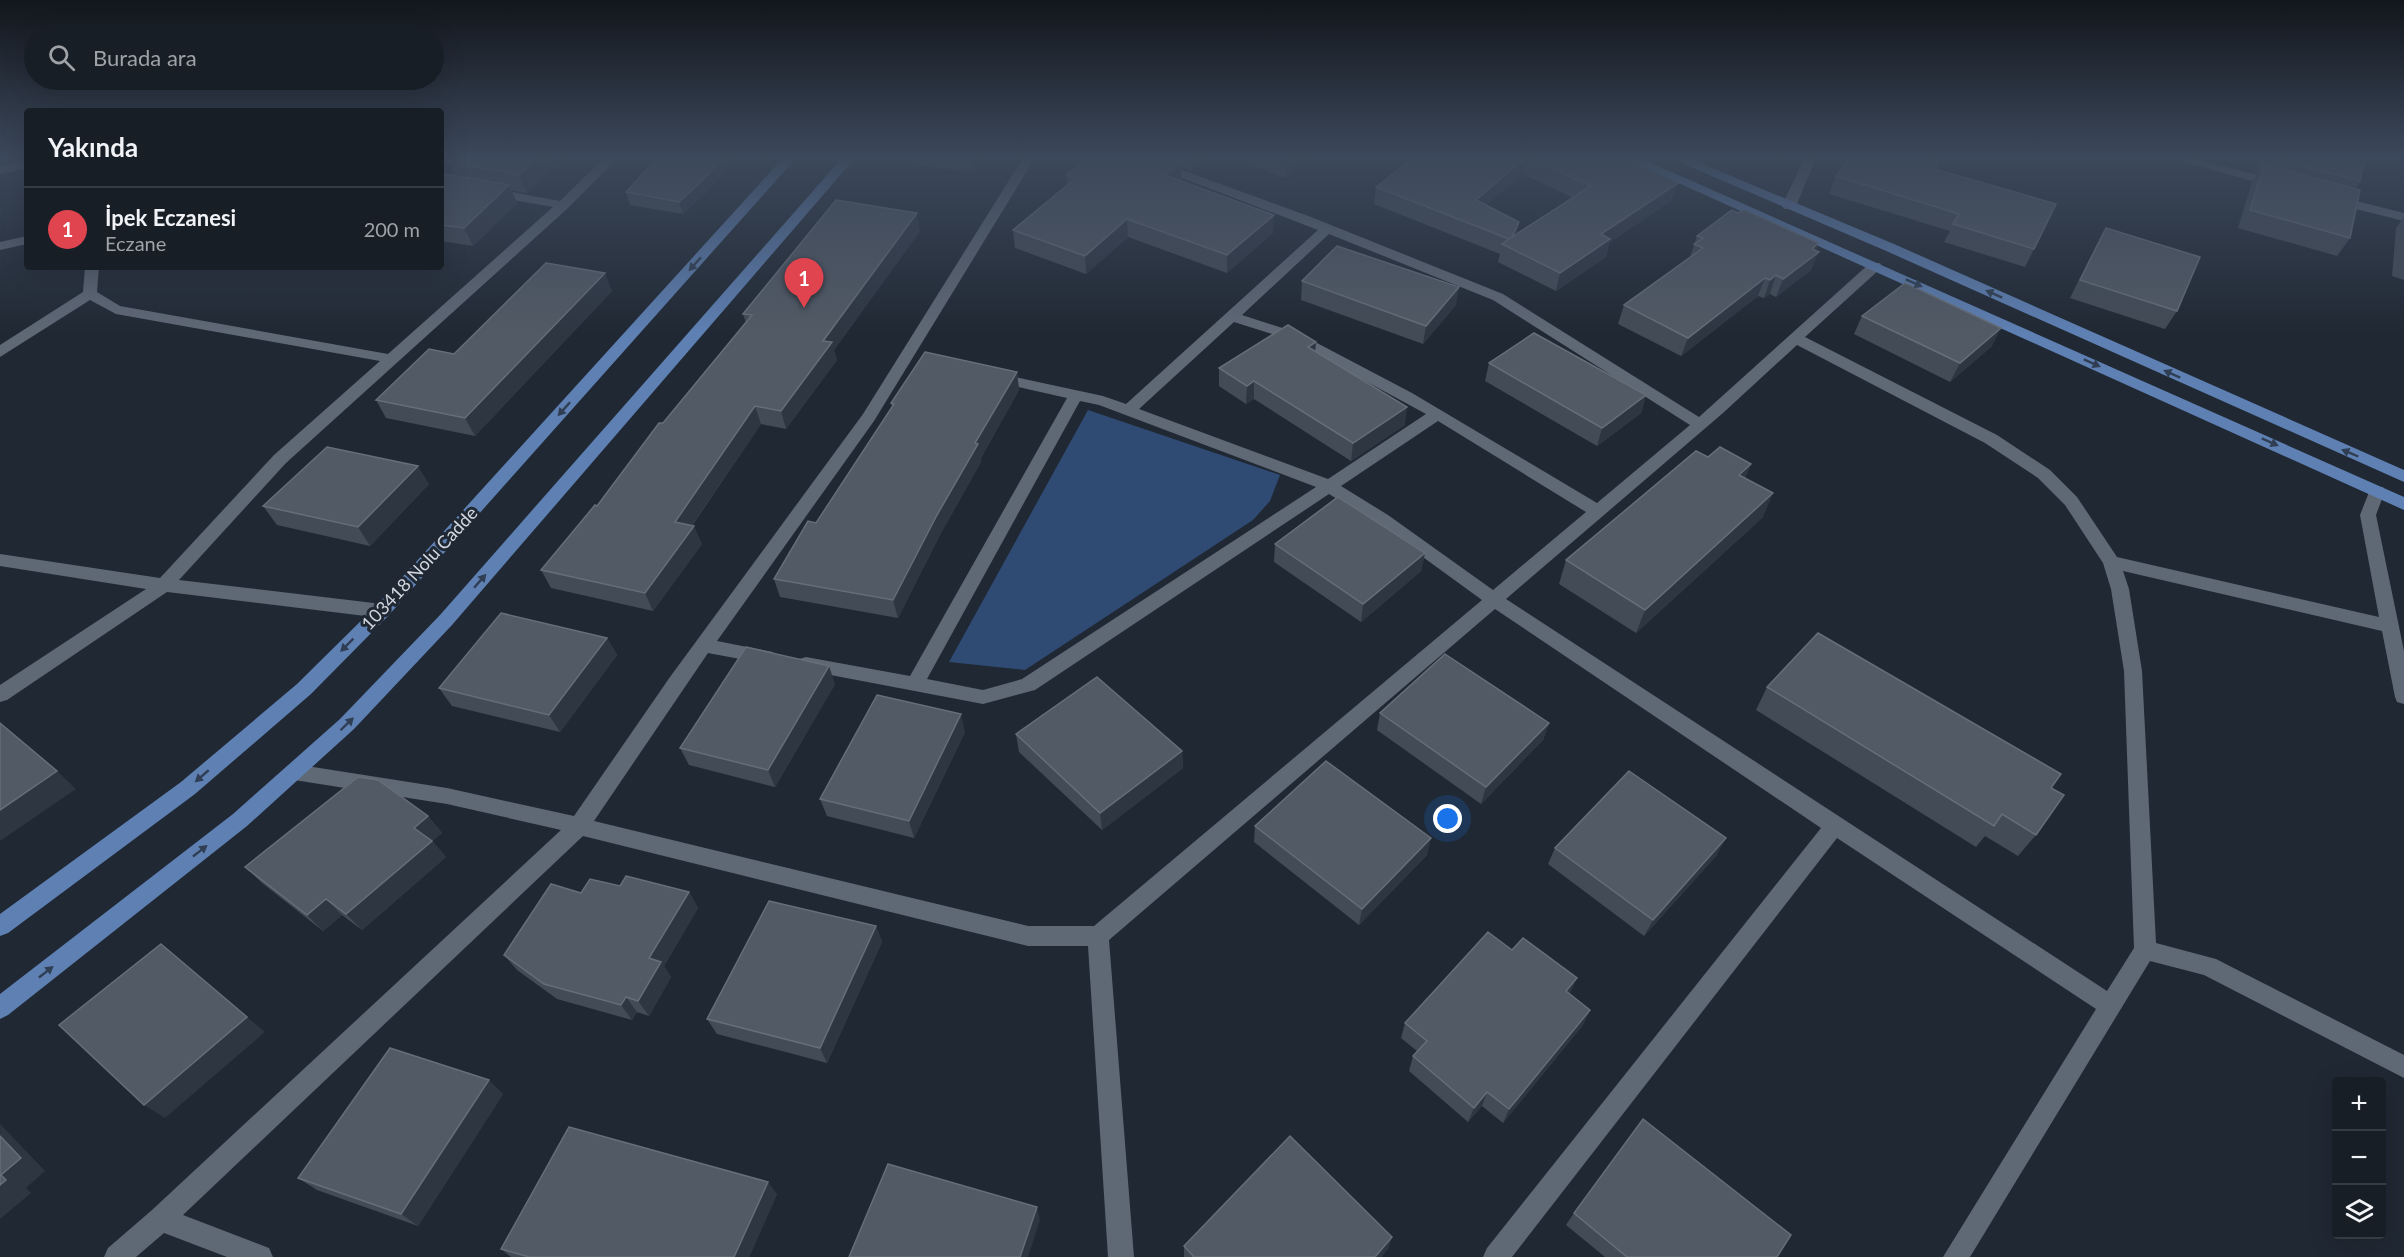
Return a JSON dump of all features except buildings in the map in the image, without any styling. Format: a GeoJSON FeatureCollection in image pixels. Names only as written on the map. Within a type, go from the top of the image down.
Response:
{"type":"FeatureCollection","features":[{"type":"Feature","properties":{"kind":"main road","name":"103418 Nolu Cadde"},"geometry":{"type":"LineString","coordinates":[[0,926],[188,788],[304,689],[382,611],[737,217]]}},
{"type":"Feature","properties":{"kind":"main road"},"geometry":{"type":"LineString","coordinates":[[0,1008],[240,820],[346,724],[446,620],[798,217]]}},
{"type":"Feature","properties":{"kind":"main road"},"geometry":{"type":"LineString","coordinates":[[1763,217],[2404,504]]}},
{"type":"Feature","properties":{"kind":"main road"},"geometry":{"type":"LineString","coordinates":[[1815,217],[1889,247],[2404,476]]}},
{"type":"Feature","properties":{"kind":"street"},"geometry":{"type":"LineString","coordinates":[[0,695],[164,585],[280,459],[550,217]]}},
{"type":"Feature","properties":{"kind":"street"},"geometry":{"type":"LineString","coordinates":[[117,1257],[161,1219],[579,826],[704,645],[869,417],[993,217]]}},
{"type":"Feature","properties":{"kind":"street"},"geometry":{"type":"LineString","coordinates":[[1296,217],[1498,297],[1700,424]]}},
{"type":"Feature","properties":{"kind":"street"},"geometry":{"type":"LineString","coordinates":[[1129,410],[1327,228]]}},
{"type":"Feature","properties":{"kind":"street"},"geometry":{"type":"LineString","coordinates":[[0,246],[24,241]]}},
{"type":"Feature","properties":{"kind":"street"},"geometry":{"type":"LineString","coordinates":[[294,772],[447,796],[1028,936],[1098,936],[1700,424],[1875,266]]}},
{"type":"Feature","properties":{"kind":"street"},"geometry":{"type":"LineString","coordinates":[[90,294],[92,270]]}},
{"type":"Feature","properties":{"kind":"street"},"geometry":{"type":"LineString","coordinates":[[90,294],[116,310],[392,359]]}},
{"type":"Feature","properties":{"kind":"street"},"geometry":{"type":"LineString","coordinates":[[0,352],[90,294]]}},
{"type":"Feature","properties":{"kind":"street"},"geometry":{"type":"LineString","coordinates":[[1231,316],[1293,336],[1438,414],[1598,511]]}},
{"type":"Feature","properties":{"kind":"street"},"geometry":{"type":"LineString","coordinates":[[1795,338],[1991,440],[2044,474],[2071,501],[2111,562],[2120,589],[2133,671],[2145,950],[2109,1005],[1956,1257]]}},
{"type":"Feature","properties":{"kind":"street"},"geometry":{"type":"LineString","coordinates":[[905,359],[927,364]]}},
{"type":"Feature","properties":{"kind":"street"},"geometry":{"type":"LineString","coordinates":[[973,374],[1103,401],[1328,485],[1382,519],[1493,599],[1834,826],[2109,1005]]}},
{"type":"Feature","properties":{"kind":"street"},"geometry":{"type":"LineString","coordinates":[[915,684],[1076,395]]}},
{"type":"Feature","properties":{"kind":"street"},"geometry":{"type":"LineString","coordinates":[[704,645],[983,697],[1028,685],[1438,414]]}},
{"type":"Feature","properties":{"kind":"street"},"geometry":{"type":"LineString","coordinates":[[2377,492],[2368,515],[2390,626],[2399,647],[2404,697]]}},
{"type":"Feature","properties":{"kind":"street"},"geometry":{"type":"LineString","coordinates":[[0,560],[164,585],[382,611]]}},
{"type":"Feature","properties":{"kind":"street"},"geometry":{"type":"LineString","coordinates":[[2111,562],[2390,626]]}},
{"type":"Feature","properties":{"kind":"street"},"geometry":{"type":"LineString","coordinates":[[1496,1257],[1834,826]]}},
{"type":"Feature","properties":{"kind":"street"},"geometry":{"type":"LineString","coordinates":[[1098,936],[1121,1257]]}},
{"type":"Feature","properties":{"kind":"street"},"geometry":{"type":"LineString","coordinates":[[2145,950],[2208,966],[2404,1067]]}},
{"type":"Feature","properties":{"kind":"street"},"geometry":{"type":"LineString","coordinates":[[161,1219],[260,1257]]}},
{"type":"Feature","properties":{"kind":"shaded area"},"geometry":{"type":"Polygon","coordinates":[[[1088,410],[1280,475],[1270,501],[1253,520],[1025,670],[949,662],[1088,410]]]}},
{"type":"Feature","properties":{"kind":"place","name":"İpek Eczanesi"},"geometry":{"type":"Point","coordinates":[804,308]}}]}
